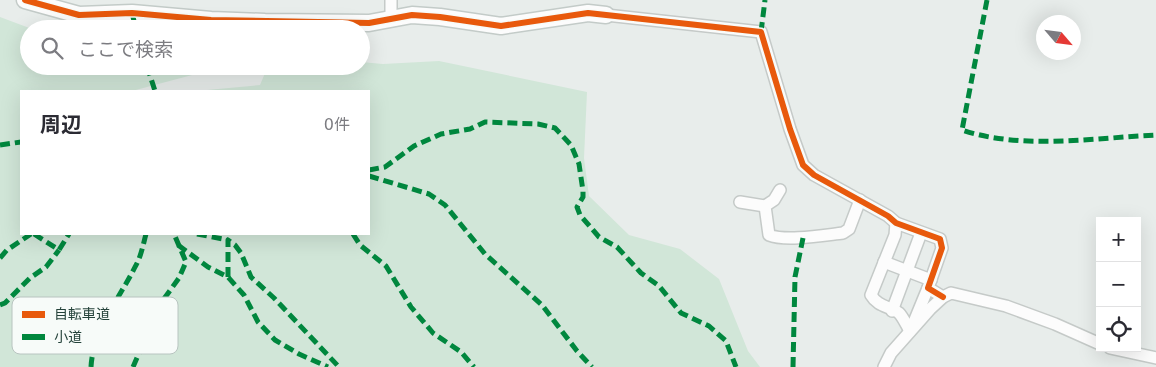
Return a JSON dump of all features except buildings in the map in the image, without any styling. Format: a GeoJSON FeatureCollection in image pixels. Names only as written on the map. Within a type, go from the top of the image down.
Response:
{"type":"FeatureCollection","features":[{"type":"Feature","properties":{"kind":"street"},"geometry":{"type":"LineString","coordinates":[[24,0],[79,15],[132,13],[211,20]]}},
{"type":"Feature","properties":{"kind":"street"},"geometry":{"type":"LineString","coordinates":[[391,0],[391,19]]}},
{"type":"Feature","properties":{"kind":"street"},"geometry":{"type":"LineString","coordinates":[[370,24],[412,16],[430,16],[502,26],[588,12],[761,32],[790,129],[803,165],[814,175],[888,216],[896,223],[940,239],[942,248],[910,331]]}},
{"type":"Feature","properties":{"kind":"street"},"geometry":{"type":"LineString","coordinates":[[740,202],[765,206],[774,200],[780,190]]}},
{"type":"Feature","properties":{"kind":"street"},"geometry":{"type":"LineString","coordinates":[[765,206],[769,235],[774,237],[803,238],[843,233],[849,229],[860,200]]}},
{"type":"Feature","properties":{"kind":"street"},"geometry":{"type":"LineString","coordinates":[[896,223],[894,234],[871,295],[882,306],[900,314],[910,331]]}},
{"type":"Feature","properties":{"kind":"street"},"geometry":{"type":"LineString","coordinates":[[892,310],[922,233]]}},
{"type":"Feature","properties":{"kind":"street"},"geometry":{"type":"LineString","coordinates":[[884,262],[907,271],[929,284],[943,297]]}},
{"type":"Feature","properties":{"kind":"street"},"geometry":{"type":"LineString","coordinates":[[884,367],[891,353],[910,331],[943,297],[951,293],[1006,306],[1055,324],[1096,342]]}},
{"type":"Feature","properties":{"kind":"street"},"geometry":{"type":"LineString","coordinates":[[1128,352],[1156,358]]}},
{"type":"Feature","properties":{"kind":"green space"},"geometry":{"type":"Polygon","coordinates":[[[0,17],[20,24],[20,75],[192,75],[136,90],[20,90],[20,235],[370,235],[370,90],[207,90],[260,85],[264,75],[370,75],[370,63],[383,64],[439,61],[587,92],[584,158],[589,196],[629,235],[680,249],[719,279],[748,351],[760,367],[0,367],[0,17]]]}},
{"type":"Feature","properties":{"kind":"marked path"},"geometry":{"type":"LineString","coordinates":[[761,32],[765,0]]}},
{"type":"Feature","properties":{"kind":"marked path"},"geometry":{"type":"LineString","coordinates":[[987,0],[962,130],[1008,140],[1033,141],[1156,135]]}},
{"type":"Feature","properties":{"kind":"marked path"},"geometry":{"type":"LineString","coordinates":[[132,13],[134,20]]}},
{"type":"Feature","properties":{"kind":"marked path"},"geometry":{"type":"LineString","coordinates":[[150,75],[155,90]]}},
{"type":"Feature","properties":{"kind":"marked path"},"geometry":{"type":"LineString","coordinates":[[370,170],[385,167],[414,146],[441,134],[470,129],[485,122],[538,124],[555,128],[571,145],[579,164],[583,191],[583,197],[577,207],[580,215],[599,237],[617,247],[641,273],[659,286],[681,313],[709,326],[726,341],[736,367]]}},
{"type":"Feature","properties":{"kind":"marked path"},"geometry":{"type":"LineString","coordinates":[[0,145],[20,142]]}},
{"type":"Feature","properties":{"kind":"marked path"},"geometry":{"type":"LineString","coordinates":[[370,176],[429,194],[445,205],[485,254],[542,305],[577,351],[592,367]]}},
{"type":"Feature","properties":{"kind":"marked path"},"geometry":{"type":"LineString","coordinates":[[0,258],[7,250],[30,235]]}},
{"type":"Feature","properties":{"kind":"marked path"},"geometry":{"type":"LineString","coordinates":[[36,235],[59,250],[68,235]]}},
{"type":"Feature","properties":{"kind":"marked path"},"geometry":{"type":"LineString","coordinates":[[118,297],[137,263],[146,235]]}},
{"type":"Feature","properties":{"kind":"marked path"},"geometry":{"type":"LineString","coordinates":[[165,297],[179,278],[186,262],[174,235]]}},
{"type":"Feature","properties":{"kind":"marked path"},"geometry":{"type":"LineString","coordinates":[[202,235],[228,240]]}},
{"type":"Feature","properties":{"kind":"marked path"},"geometry":{"type":"LineString","coordinates":[[354,235],[360,245],[386,266],[411,307],[433,333],[461,352],[474,367]]}},
{"type":"Feature","properties":{"kind":"marked path"},"geometry":{"type":"LineString","coordinates":[[793,367],[795,277],[803,238]]}},
{"type":"Feature","properties":{"kind":"marked path"},"geometry":{"type":"LineString","coordinates":[[228,277],[228,240],[241,253],[251,277],[274,298],[339,367]]}},
{"type":"Feature","properties":{"kind":"marked path"},"geometry":{"type":"LineString","coordinates":[[178,245],[208,267],[228,277],[244,295],[258,322],[275,340],[299,354],[328,367]]}},
{"type":"Feature","properties":{"kind":"marked path"},"geometry":{"type":"LineString","coordinates":[[0,305],[5,303],[30,278],[46,267],[59,250]]}},
{"type":"Feature","properties":{"kind":"marked path"},"geometry":{"type":"LineString","coordinates":[[91,367],[93,354]]}},
{"type":"Feature","properties":{"kind":"marked path"},"geometry":{"type":"LineString","coordinates":[[133,367],[139,354]]}},
{"type":"Feature","properties":{"kind":"cycle path"},"geometry":{"type":"LineString","coordinates":[[25,0],[79,15],[132,13],[211,20]]}},
{"type":"Feature","properties":{"kind":"cycle path"},"geometry":{"type":"LineString","coordinates":[[370,23],[412,15],[501,26],[588,13],[761,32],[790,129],[803,165],[814,175],[888,216],[896,223],[940,239],[942,248],[928,288],[943,297]]}}]}
